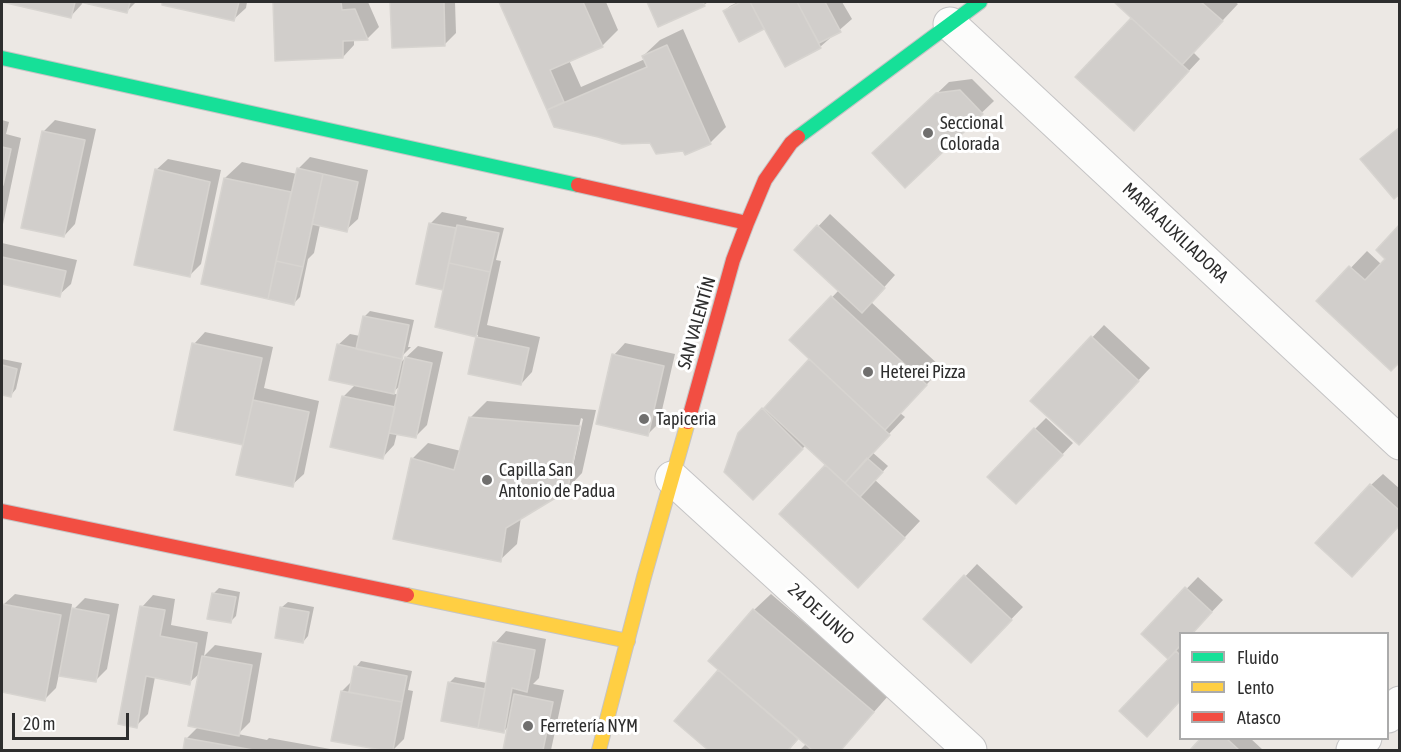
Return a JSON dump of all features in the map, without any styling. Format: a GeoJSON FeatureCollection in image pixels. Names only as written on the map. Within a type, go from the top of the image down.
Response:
{"type":"FeatureCollection","features":[{"type":"Feature","properties":{"kind":"street","name":"SAN VALENTÍN"},"geometry":{"type":"LineString","coordinates":[[599,750],[644,578],[733,260],[765,180],[791,143],[980,2]]}},
{"type":"Feature","properties":{"kind":"street","name":"MARÍA AUXILIADORA"},"geometry":{"type":"LineString","coordinates":[[950,24],[1400,443]]}},
{"type":"Feature","properties":{"kind":"street"},"geometry":{"type":"LineString","coordinates":[[2,58],[747,223]]}},
{"type":"Feature","properties":{"kind":"street","name":"24 DE JUNIO"},"geometry":{"type":"LineString","coordinates":[[672,478],[970,750]]}},
{"type":"Feature","properties":{"kind":"street"},"geometry":{"type":"LineString","coordinates":[[2,511],[628,641]]}},
{"type":"Feature","properties":{"kind":"street"},"geometry":{"type":"LineString","coordinates":[[1389,715],[1400,703]]}},
{"type":"Feature","properties":{"kind":"building"},"geometry":{"type":"Polygon","coordinates":[[[2,2],[75,2],[71,18],[2,2]]]}},
{"type":"Feature","properties":{"kind":"building"},"geometry":{"type":"Polygon","coordinates":[[[80,2],[130,2],[127,13],[80,2]]]}},
{"type":"Feature","properties":{"kind":"building"},"geometry":{"type":"Polygon","coordinates":[[[162,2],[239,2],[234,21],[162,5],[162,2]]]}},
{"type":"Feature","properties":{"kind":"building"},"geometry":{"type":"Polygon","coordinates":[[[273,2],[341,2],[342,10],[355,9],[368,40],[343,41],[343,58],[275,61],[273,2]]]}},
{"type":"Feature","properties":{"kind":"building"},"geometry":{"type":"Polygon","coordinates":[[[390,2],[444,2],[445,46],[392,48],[390,2]]]}},
{"type":"Feature","properties":{"kind":"building"},"geometry":{"type":"Polygon","coordinates":[[[499,2],[583,2],[603,47],[550,70],[564,102],[547,110],[499,2]]]}},
{"type":"Feature","properties":{"kind":"building"},"geometry":{"type":"Polygon","coordinates":[[[647,2],[703,2],[705,6],[658,27],[647,2]]]}},
{"type":"Feature","properties":{"kind":"building"},"geometry":{"type":"Polygon","coordinates":[[[741,2],[750,2],[764,29],[739,42],[723,11],[741,2]]]}},
{"type":"Feature","properties":{"kind":"building"},"geometry":{"type":"Polygon","coordinates":[[[750,2],[797,2],[821,48],[785,67],[750,2]]]}},
{"type":"Feature","properties":{"kind":"building"},"geometry":{"type":"Polygon","coordinates":[[[797,2],[825,2],[841,32],[819,43],[797,2]]]}},
{"type":"Feature","properties":{"kind":"building"},"geometry":{"type":"Polygon","coordinates":[[[1114,2],[1201,2],[1223,21],[1182,65],[1114,2]]]}},
{"type":"Feature","properties":{"kind":"building"},"geometry":{"type":"Polygon","coordinates":[[[1131,18],[1189,71],[1134,131],[1075,77],[1131,18]]]}},
{"type":"Feature","properties":{"kind":"building"},"geometry":{"type":"Polygon","coordinates":[[[667,45],[711,144],[685,155],[683,151],[656,154],[650,143],[622,144],[554,127],[547,110],[647,67],[642,56],[667,45]]]}},
{"type":"Feature","properties":{"kind":"building","name":"Seccional Colorada"},"geometry":{"type":"Polygon","coordinates":[[[960,90],[983,114],[905,188],[872,153],[936,93],[960,90]]]}},
{"type":"Feature","properties":{"kind":"building"},"geometry":{"type":"Polygon","coordinates":[[[1400,127],[1400,194],[1394,199],[1360,159],[1400,127]]]}},
{"type":"Feature","properties":{"kind":"building"},"geometry":{"type":"Polygon","coordinates":[[[42,131],[85,140],[64,237],[21,228],[42,131]]]}},
{"type":"Feature","properties":{"kind":"building"},"geometry":{"type":"Polygon","coordinates":[[[2,147],[11,149],[3,185],[2,185],[2,147]]]}},
{"type":"Feature","properties":{"kind":"building"},"geometry":{"type":"Polygon","coordinates":[[[297,168],[323,174],[303,267],[276,261],[297,168]]]}},
{"type":"Feature","properties":{"kind":"building"},"geometry":{"type":"Polygon","coordinates":[[[155,169],[210,182],[190,277],[134,265],[155,169]]]}},
{"type":"Feature","properties":{"kind":"building"},"geometry":{"type":"Polygon","coordinates":[[[323,174],[358,182],[347,232],[312,224],[323,174]]]}},
{"type":"Feature","properties":{"kind":"building"},"geometry":{"type":"Polygon","coordinates":[[[224,178],[291,192],[268,299],[201,284],[224,178]]]}},
{"type":"Feature","properties":{"kind":"building"},"geometry":{"type":"Polygon","coordinates":[[[429,223],[456,228],[443,290],[416,284],[429,223]]]}},
{"type":"Feature","properties":{"kind":"building"},"geometry":{"type":"Polygon","coordinates":[[[1400,224],[1400,362],[1391,371],[1316,301],[1349,266],[1365,280],[1385,259],[1376,250],[1400,224]]]}},
{"type":"Feature","properties":{"kind":"building"},"geometry":{"type":"Polygon","coordinates":[[[457,225],[499,233],[490,272],[449,263],[457,225]]]}},
{"type":"Feature","properties":{"kind":"building"},"geometry":{"type":"Polygon","coordinates":[[[817,225],[885,288],[862,313],[794,250],[817,225]]]}},
{"type":"Feature","properties":{"kind":"building"},"geometry":{"type":"Polygon","coordinates":[[[2,257],[66,271],[60,297],[2,284],[2,257]]]}},
{"type":"Feature","properties":{"kind":"building"},"geometry":{"type":"Polygon","coordinates":[[[276,261],[303,267],[294,305],[268,299],[276,261]]]}},
{"type":"Feature","properties":{"kind":"building"},"geometry":{"type":"Polygon","coordinates":[[[449,263],[490,272],[476,337],[435,327],[449,263]]]}},
{"type":"Feature","properties":{"kind":"building","name":"Heterei Pizza"},"geometry":{"type":"Polygon","coordinates":[[[831,296],[927,385],[885,430],[789,340],[831,296]]]}},
{"type":"Feature","properties":{"kind":"building"},"geometry":{"type":"Polygon","coordinates":[[[363,316],[409,325],[402,359],[356,349],[363,316]]]}},
{"type":"Feature","properties":{"kind":"building"},"geometry":{"type":"Polygon","coordinates":[[[1091,336],[1139,381],[1079,445],[1030,401],[1091,336]]]}},
{"type":"Feature","properties":{"kind":"building"},"geometry":{"type":"Polygon","coordinates":[[[476,337],[529,348],[521,385],[468,374],[476,337]]]}},
{"type":"Feature","properties":{"kind":"building"},"geometry":{"type":"Polygon","coordinates":[[[192,343],[262,358],[243,445],[174,430],[192,343]]]}},
{"type":"Feature","properties":{"kind":"building"},"geometry":{"type":"Polygon","coordinates":[[[337,344],[402,359],[394,394],[329,380],[337,344]]]}},
{"type":"Feature","properties":{"kind":"building"},"geometry":{"type":"Polygon","coordinates":[[[612,354],[664,366],[648,436],[596,424],[612,354]]]}},
{"type":"Feature","properties":{"kind":"building"},"geometry":{"type":"Polygon","coordinates":[[[405,357],[432,363],[416,438],[389,433],[405,357]]]}},
{"type":"Feature","properties":{"kind":"building"},"geometry":{"type":"Polygon","coordinates":[[[809,359],[890,435],[845,483],[764,408],[809,359]]]}},
{"type":"Feature","properties":{"kind":"building"},"geometry":{"type":"Polygon","coordinates":[[[2,365],[17,369],[11,397],[2,395],[2,365]]]}},
{"type":"Feature","properties":{"kind":"building"},"geometry":{"type":"Polygon","coordinates":[[[342,396],[395,407],[383,459],[330,447],[342,396]]]}},
{"type":"Feature","properties":{"kind":"building"},"geometry":{"type":"Polygon","coordinates":[[[253,400],[309,412],[293,487],[236,475],[253,400]]]}},
{"type":"Feature","properties":{"kind":"building"},"geometry":{"type":"Polygon","coordinates":[[[762,408],[803,449],[753,500],[724,472],[738,433],[762,408]]]}},
{"type":"Feature","properties":{"kind":"building","name":"Capilla San Antonio de Padua"},"geometry":{"type":"Polygon","coordinates":[[[469,417],[580,426],[567,491],[506,528],[501,562],[393,539],[411,458],[454,470],[469,417]]]}},
{"type":"Feature","properties":{"kind":"building"},"geometry":{"type":"Polygon","coordinates":[[[1034,428],[1063,455],[1016,504],[987,477],[1034,428]]]}},
{"type":"Feature","properties":{"kind":"building"},"geometry":{"type":"Polygon","coordinates":[[[867,458],[883,472],[860,497],[845,483],[867,458]]]}},
{"type":"Feature","properties":{"kind":"building"},"geometry":{"type":"Polygon","coordinates":[[[825,465],[905,538],[858,588],[779,514],[825,465]]]}},
{"type":"Feature","properties":{"kind":"building"},"geometry":{"type":"Polygon","coordinates":[[[1370,484],[1400,511],[1400,525],[1352,577],[1315,543],[1370,484]]]}},
{"type":"Feature","properties":{"kind":"building"},"geometry":{"type":"Polygon","coordinates":[[[964,575],[1012,620],[971,663],[923,619],[964,575]]]}},
{"type":"Feature","properties":{"kind":"building"},"geometry":{"type":"Polygon","coordinates":[[[1185,587],[1212,612],[1194,632],[1179,632],[1179,647],[1168,659],[1141,634],[1185,587]]]}},
{"type":"Feature","properties":{"kind":"building"},"geometry":{"type":"Polygon","coordinates":[[[212,593],[236,597],[231,623],[207,619],[212,593]]]}},
{"type":"Feature","properties":{"kind":"building"},"geometry":{"type":"Polygon","coordinates":[[[2,604],[61,615],[45,701],[2,692],[2,604]]]}},
{"type":"Feature","properties":{"kind":"building"},"geometry":{"type":"Polygon","coordinates":[[[140,606],[165,610],[160,636],[197,643],[190,685],[146,676],[137,728],[118,724],[140,606]]]}},
{"type":"Feature","properties":{"kind":"building"},"geometry":{"type":"Polygon","coordinates":[[[280,607],[309,612],[303,643],[275,638],[280,607]]]}},
{"type":"Feature","properties":{"kind":"building"},"geometry":{"type":"Polygon","coordinates":[[[72,608],[109,615],[96,682],[59,676],[72,608]]]}},
{"type":"Feature","properties":{"kind":"building"},"geometry":{"type":"Polygon","coordinates":[[[753,609],[874,712],[841,750],[812,750],[708,661],[753,609]]]}},
{"type":"Feature","properties":{"kind":"building"},"geometry":{"type":"Polygon","coordinates":[[[493,642],[535,650],[527,692],[512,688],[504,733],[478,728],[493,642]]]}},
{"type":"Feature","properties":{"kind":"building"},"geometry":{"type":"Polygon","coordinates":[[[1176,651],[1179,654],[1179,702],[1147,737],[1119,711],[1176,651]]]}},
{"type":"Feature","properties":{"kind":"building"},"geometry":{"type":"Polygon","coordinates":[[[202,656],[252,665],[239,736],[188,726],[202,656]]]}},
{"type":"Feature","properties":{"kind":"building"},"geometry":{"type":"Polygon","coordinates":[[[354,666],[407,676],[402,702],[349,692],[354,666]]]}},
{"type":"Feature","properties":{"kind":"building"},"geometry":{"type":"Polygon","coordinates":[[[718,670],[798,739],[788,750],[708,750],[674,721],[718,670]]]}},
{"type":"Feature","properties":{"kind":"building"},"geometry":{"type":"Polygon","coordinates":[[[448,682],[485,689],[478,728],[441,721],[448,682]]]}},
{"type":"Feature","properties":{"kind":"building"},"geometry":{"type":"Polygon","coordinates":[[[341,691],[402,702],[393,750],[331,741],[341,691]]]}},
{"type":"Feature","properties":{"kind":"building","name":"Ferretería NYM"},"geometry":{"type":"Polygon","coordinates":[[[514,694],[553,702],[543,750],[503,750],[514,694]]]}},
{"type":"Feature","properties":{"kind":"building"},"geometry":{"type":"Polygon","coordinates":[[[185,738],[253,750],[183,750],[185,738]]]}},
{"type":"Feature","properties":{"kind":"building"},"geometry":{"type":"Polygon","coordinates":[[[1199,740],[1228,740],[1239,750],[1190,750],[1199,740]]]}},
{"type":"Feature","properties":{"kind":"traffic: fast"},"geometry":{"type":"LineString","coordinates":[[798,137],[980,2]]}},
{"type":"Feature","properties":{"kind":"traffic: fast"},"geometry":{"type":"LineString","coordinates":[[2,58],[578,185]]}},
{"type":"Feature","properties":{"kind":"traffic: slow"},"geometry":{"type":"LineString","coordinates":[[599,750],[644,577],[688,422]]}},
{"type":"Feature","properties":{"kind":"traffic: slow"},"geometry":{"type":"LineString","coordinates":[[407,595],[628,641]]}},
{"type":"Feature","properties":{"kind":"traffic: jam"},"geometry":{"type":"LineString","coordinates":[[688,422],[733,260],[747,223],[765,180],[791,143],[798,137]]}},
{"type":"Feature","properties":{"kind":"traffic: jam"},"geometry":{"type":"LineString","coordinates":[[578,185],[747,223]]}},
{"type":"Feature","properties":{"kind":"traffic: jam"},"geometry":{"type":"LineString","coordinates":[[2,511],[407,595]]}},
{"type":"Feature","properties":{"kind":"place","name":"Seccional Colorada"},"geometry":{"type":"Point","coordinates":[928,133]}},
{"type":"Feature","properties":{"kind":"place","name":"Heterei Pizza"},"geometry":{"type":"Point","coordinates":[868,372]}},
{"type":"Feature","properties":{"kind":"place","name":"Tapiceria"},"geometry":{"type":"Point","coordinates":[644,419]}},
{"type":"Feature","properties":{"kind":"place","name":"Capilla San Antonio de Padua"},"geometry":{"type":"Point","coordinates":[487,480]}},
{"type":"Feature","properties":{"kind":"place","name":"Ferretería NYM"},"geometry":{"type":"Point","coordinates":[528,726]}}]}
